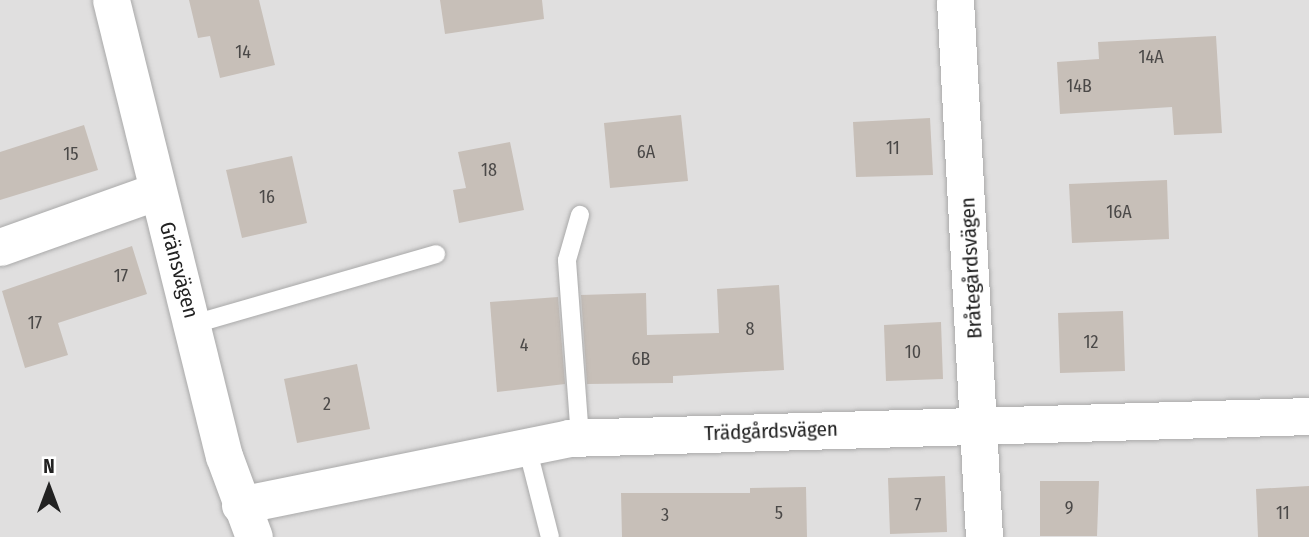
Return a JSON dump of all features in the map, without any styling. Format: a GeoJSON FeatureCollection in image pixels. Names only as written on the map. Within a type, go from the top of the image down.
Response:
{"type":"FeatureCollection","features":[{"type":"Feature","properties":{"kind":"street","name":"Gränsvägen"},"geometry":{"type":"LineString","coordinates":[[111,0],[157,191],[247,521]]}},
{"type":"Feature","properties":{"kind":"street","name":"Bråtegårdsvägen"},"geometry":{"type":"LineString","coordinates":[[955,0],[984,537]]}},
{"type":"Feature","properties":{"kind":"street"},"geometry":{"type":"LineString","coordinates":[[0,247],[157,191]]}},
{"type":"Feature","properties":{"kind":"street","name":"Trädgårdsvägen"},"geometry":{"type":"LineString","coordinates":[[247,521],[526,443],[580,438],[980,424],[1309,416]]}},
{"type":"Feature","properties":{"kind":"lane"},"geometry":{"type":"LineString","coordinates":[[580,215],[567,260],[580,438]]}},
{"type":"Feature","properties":{"kind":"lane"},"geometry":{"type":"LineString","coordinates":[[194,324],[436,254]]}},
{"type":"Feature","properties":{"kind":"lane"},"geometry":{"type":"LineString","coordinates":[[526,443],[550,537]]}},
{"type":"Feature","properties":{"kind":"shaded area"},"geometry":{"type":"Polygon","coordinates":[[[0,0],[1309,0],[1309,537],[0,537],[0,0]]]}},
{"type":"Feature","properties":{"kind":"building"},"geometry":{"type":"Polygon","coordinates":[[[189,0],[259,0],[275,65],[220,78],[210,36],[198,38],[189,0]]]}},
{"type":"Feature","properties":{"kind":"building"},"geometry":{"type":"Polygon","coordinates":[[[440,0],[542,0],[544,19],[445,34],[440,0]]]}},
{"type":"Feature","properties":{"kind":"building"},"geometry":{"type":"Polygon","coordinates":[[[1216,36],[1222,133],[1174,135],[1172,107],[1060,114],[1057,62],[1099,59],[1098,42],[1216,36]]]}},
{"type":"Feature","properties":{"kind":"building"},"geometry":{"type":"Polygon","coordinates":[[[681,115],[688,181],[610,188],[604,123],[681,115]]]}},
{"type":"Feature","properties":{"kind":"building"},"geometry":{"type":"Polygon","coordinates":[[[930,118],[933,175],[856,177],[853,122],[930,118]]]}},
{"type":"Feature","properties":{"kind":"building"},"geometry":{"type":"Polygon","coordinates":[[[84,125],[98,170],[0,200],[0,152],[84,125]]]}},
{"type":"Feature","properties":{"kind":"building"},"geometry":{"type":"Polygon","coordinates":[[[510,142],[524,210],[459,223],[453,190],[466,188],[458,152],[510,142]]]}},
{"type":"Feature","properties":{"kind":"building"},"geometry":{"type":"Polygon","coordinates":[[[292,156],[307,223],[242,238],[226,170],[292,156]]]}},
{"type":"Feature","properties":{"kind":"building"},"geometry":{"type":"Polygon","coordinates":[[[1167,180],[1169,239],[1072,243],[1069,184],[1167,180]]]}},
{"type":"Feature","properties":{"kind":"building"},"geometry":{"type":"Polygon","coordinates":[[[132,246],[147,294],[58,323],[68,355],[25,368],[2,291],[132,246]]]}},
{"type":"Feature","properties":{"kind":"building"},"geometry":{"type":"Polygon","coordinates":[[[779,285],[784,370],[673,376],[673,383],[587,384],[581,295],[646,293],[647,335],[719,333],[717,289],[779,285]]]}},
{"type":"Feature","properties":{"kind":"building"},"geometry":{"type":"Polygon","coordinates":[[[558,297],[565,384],[497,392],[490,302],[558,297]]]}},
{"type":"Feature","properties":{"kind":"building"},"geometry":{"type":"Polygon","coordinates":[[[1123,311],[1125,371],[1060,373],[1058,313],[1123,311]]]}},
{"type":"Feature","properties":{"kind":"building"},"geometry":{"type":"Polygon","coordinates":[[[941,322],[943,379],[886,381],[884,325],[941,322]]]}},
{"type":"Feature","properties":{"kind":"building"},"geometry":{"type":"Polygon","coordinates":[[[357,364],[370,429],[297,443],[284,379],[357,364]]]}},
{"type":"Feature","properties":{"kind":"building"},"geometry":{"type":"Polygon","coordinates":[[[945,476],[947,532],[890,534],[888,478],[945,476]]]}},
{"type":"Feature","properties":{"kind":"building"},"geometry":{"type":"Polygon","coordinates":[[[1040,481],[1099,481],[1097,536],[1040,536],[1040,481]]]}},
{"type":"Feature","properties":{"kind":"building"},"geometry":{"type":"Polygon","coordinates":[[[1309,486],[1309,537],[1258,537],[1256,489],[1309,486]]]}},
{"type":"Feature","properties":{"kind":"building"},"geometry":{"type":"Polygon","coordinates":[[[806,487],[807,537],[622,537],[621,493],[750,493],[750,488],[806,487]]]}}]}
